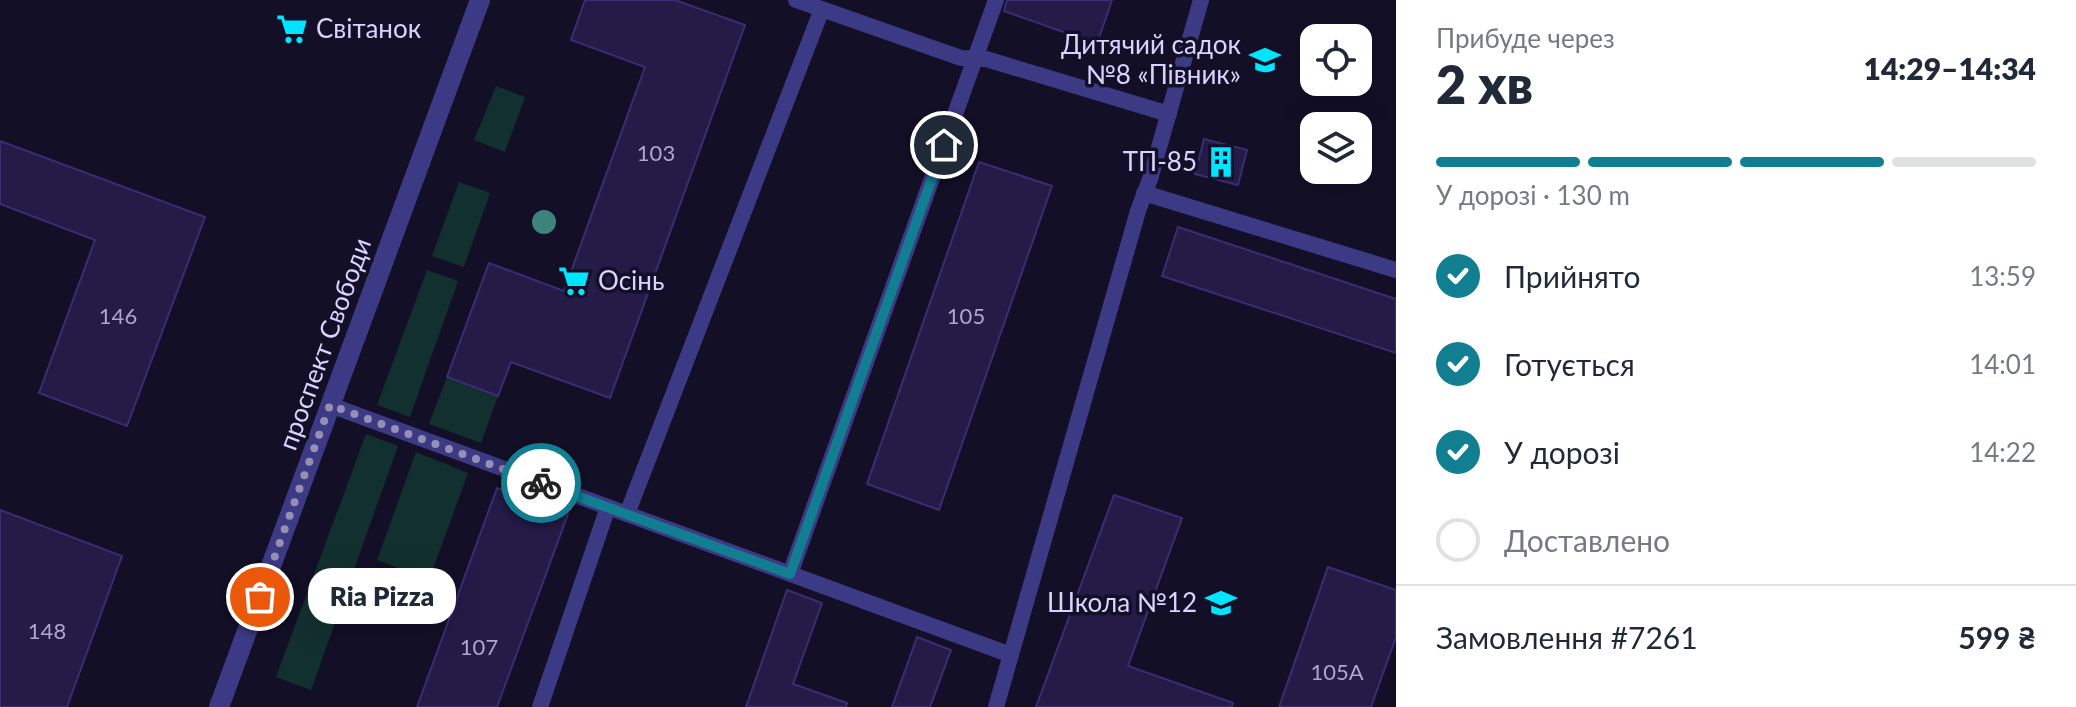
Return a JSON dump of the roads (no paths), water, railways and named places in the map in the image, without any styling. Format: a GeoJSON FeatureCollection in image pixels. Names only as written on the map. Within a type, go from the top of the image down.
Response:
{"type":"FeatureCollection","features":[{"type":"Feature","properties":{"kind":"street","name":"проспект Свободи"},"geometry":{"type":"LineString","coordinates":[[219,707],[480,0]]}},
{"type":"Feature","properties":{"kind":"lane"},"geometry":{"type":"LineString","coordinates":[[796,0],[961,58],[986,59],[1169,114]]}},
{"type":"Feature","properties":{"kind":"lane"},"geometry":{"type":"LineString","coordinates":[[790,574],[996,0]]}},
{"type":"Feature","properties":{"kind":"lane"},"geometry":{"type":"LineString","coordinates":[[996,707],[1201,0]]}},
{"type":"Feature","properties":{"kind":"lane"},"geometry":{"type":"LineString","coordinates":[[627,514],[822,9]]}},
{"type":"Feature","properties":{"kind":"lane"},"geometry":{"type":"LineString","coordinates":[[1144,193],[1396,270]]}},
{"type":"Feature","properties":{"kind":"lane"},"geometry":{"type":"LineString","coordinates":[[330,405],[1011,655]]}},
{"type":"Feature","properties":{"kind":"lane"},"geometry":{"type":"LineString","coordinates":[[540,707],[608,507]]}},
{"type":"Feature","properties":{"kind":"place","name":"Свiтанок"},"geometry":{"type":"Point","coordinates":[292,29]}},
{"type":"Feature","properties":{"kind":"place","name":"Дитячий садок №8 «Півник»"},"geometry":{"type":"Point","coordinates":[1265,60]}},
{"type":"Feature","properties":{"kind":"place","name":"ТП-85"},"geometry":{"type":"Point","coordinates":[1221,162]}},
{"type":"Feature","properties":{"kind":"place","name":"Осінь"},"geometry":{"type":"Point","coordinates":[574,281]}},
{"type":"Feature","properties":{"kind":"place","name":"Ria Pizza"},"geometry":{"type":"Point","coordinates":[260,597]}},
{"type":"Feature","properties":{"kind":"place","name":"Школа №12"},"geometry":{"type":"Point","coordinates":[1221,603]}}]}
